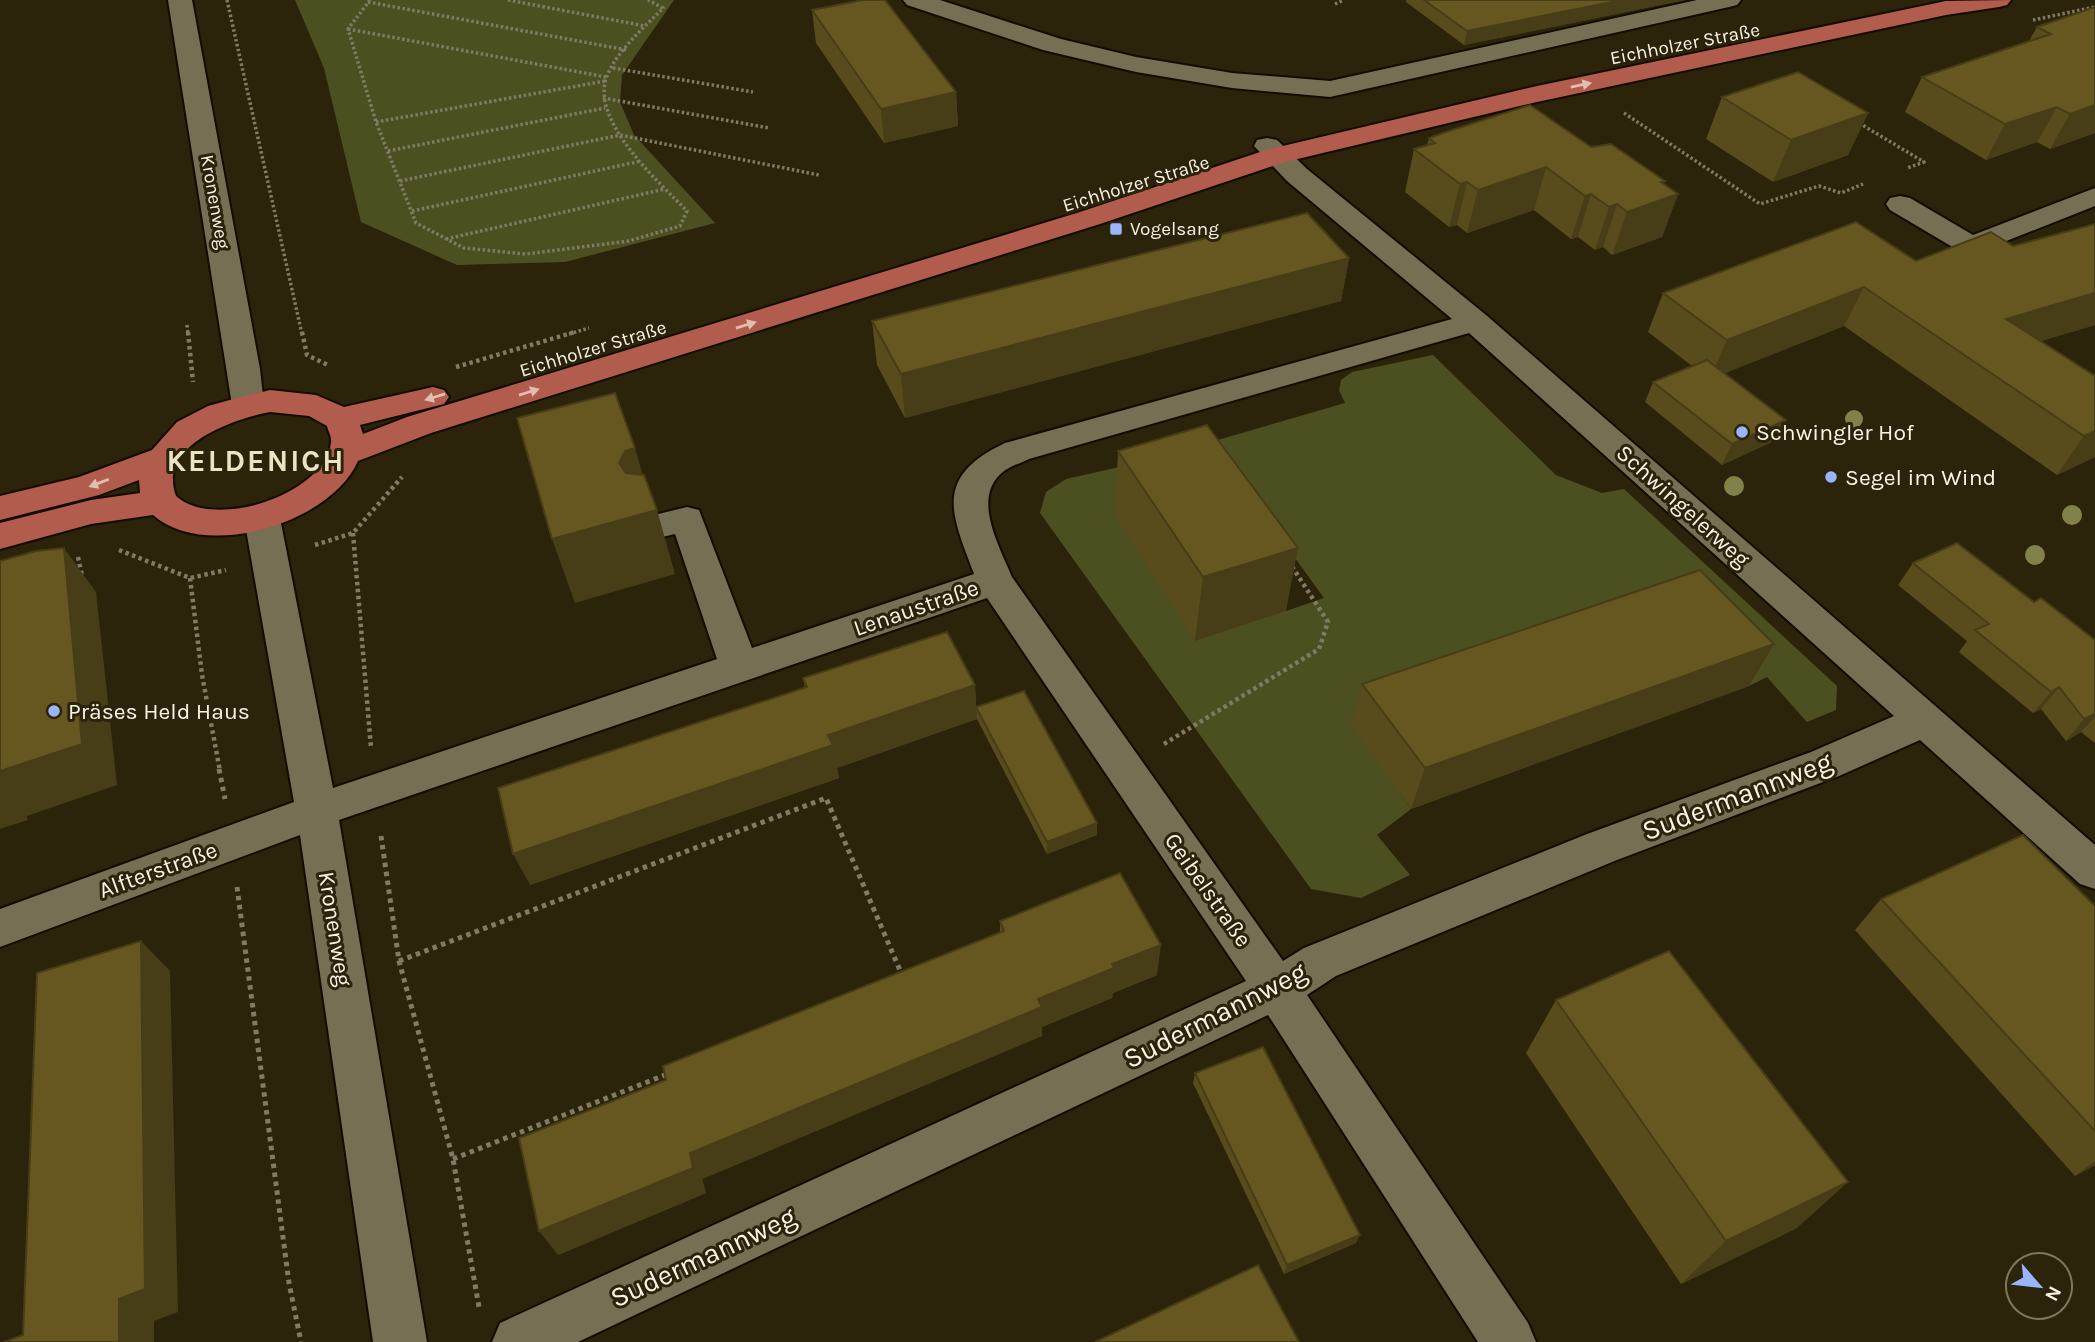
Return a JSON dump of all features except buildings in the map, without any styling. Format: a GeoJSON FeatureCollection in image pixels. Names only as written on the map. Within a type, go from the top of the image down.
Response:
{"type":"FeatureCollection","features":[{"type":"Feature","properties":{"kind":"main road","name":"Eichholzer Straße"},"geometry":{"type":"LineString","coordinates":[[348,452],[419,425],[1038,234],[1336,125],[1621,56],[1788,23],[1946,8],[1999,0]]}},
{"type":"Feature","properties":{"kind":"main road","name":"Eichholzer Straße"},"geometry":{"type":"LineString","coordinates":[[340,419],[421,401],[1271,151]]}},
{"type":"Feature","properties":{"kind":"main road"},"geometry":{"type":"LineString","coordinates":[[270,401],[302,402],[328,410],[340,419],[348,434],[348,452],[339,469],[303,501],[262,518],[241,522],[201,523],[171,511],[161,502],[155,482],[162,458],[176,441],[197,425],[248,405],[270,401]]}},
{"type":"Feature","properties":{"kind":"main road"},"geometry":{"type":"LineString","coordinates":[[0,509],[87,487],[162,458]]}},
{"type":"Feature","properties":{"kind":"main road"},"geometry":{"type":"LineString","coordinates":[[0,536],[91,512],[161,502]]}},
{"type":"Feature","properties":{"kind":"street","name":"Kronenweg"},"geometry":{"type":"LineString","coordinates":[[180,0],[248,405]]}},
{"type":"Feature","properties":{"kind":"street","name":"Eichholzer Straße"},"geometry":{"type":"LineString","coordinates":[[915,0],[1072,50],[1200,78],[1280,87],[1330,89],[1729,0]]}},
{"type":"Feature","properties":{"kind":"street","name":"Schwingelerweg"},"geometry":{"type":"LineString","coordinates":[[1271,151],[1475,323],[2095,871]]}},
{"type":"Feature","properties":{"kind":"street"},"geometry":{"type":"LineString","coordinates":[[1900,204],[1971,246],[2095,196]]}},
{"type":"Feature","properties":{"kind":"street","name":"Lenaustraße"},"geometry":{"type":"LineString","coordinates":[[317,812],[374,790],[995,581],[971,519],[971,500],[977,480],[992,463],[1017,451],[1183,416],[1475,323]]}},
{"type":"Feature","properties":{"kind":"street","name":"Kronenweg"},"geometry":{"type":"LineString","coordinates":[[262,518],[317,812],[400,1342]]}},
{"type":"Feature","properties":{"kind":"street"},"geometry":{"type":"LineString","coordinates":[[658,526],[687,519],[740,669]]}},
{"type":"Feature","properties":{"kind":"street","name":"Geibelstraße"},"geometry":{"type":"LineString","coordinates":[[995,581],[1277,989],[1509,1342]]}},
{"type":"Feature","properties":{"kind":"street","name":"Sudermannweg"},"geometry":{"type":"LineString","coordinates":[[520,1342],[1277,989],[1320,962],[1589,852],[1825,764],[1924,720]]}},
{"type":"Feature","properties":{"kind":"street","name":"Alfterstraße"},"geometry":{"type":"LineString","coordinates":[[0,928],[317,812]]}},
{"type":"Feature","properties":{"kind":"path"},"geometry":{"type":"LineString","coordinates":[[226,0],[307,355],[337,370]]}},
{"type":"Feature","properties":{"kind":"path"},"geometry":{"type":"LineString","coordinates":[[508,0],[646,26]]}},
{"type":"Feature","properties":{"kind":"path"},"geometry":{"type":"LineString","coordinates":[[348,29],[376,122],[416,223],[464,248],[526,254],[629,241],[680,226],[687,211],[620,135],[605,108],[603,98],[606,79],[613,68],[663,8],[648,0]]}},
{"type":"Feature","properties":{"kind":"path"},"geometry":{"type":"LineString","coordinates":[[1335,4],[1344,0]]}},
{"type":"Feature","properties":{"kind":"path"},"geometry":{"type":"LineString","coordinates":[[348,29],[369,1],[626,50]]}},
{"type":"Feature","properties":{"kind":"path"},"geometry":{"type":"LineString","coordinates":[[348,29],[606,79]]}},
{"type":"Feature","properties":{"kind":"path"},"geometry":{"type":"LineString","coordinates":[[613,68],[753,92]]}},
{"type":"Feature","properties":{"kind":"path"},"geometry":{"type":"LineString","coordinates":[[376,122],[606,79]]}},
{"type":"Feature","properties":{"kind":"path"},"geometry":{"type":"LineString","coordinates":[[603,98],[769,128]]}},
{"type":"Feature","properties":{"kind":"path"},"geometry":{"type":"LineString","coordinates":[[388,151],[605,108]]}},
{"type":"Feature","properties":{"kind":"path"},"geometry":{"type":"LineString","coordinates":[[1623,112],[1760,204],[1819,186],[1841,193],[1865,184]]}},
{"type":"Feature","properties":{"kind":"path"},"geometry":{"type":"LineString","coordinates":[[1852,119],[1924,162],[1900,170]]}},
{"type":"Feature","properties":{"kind":"path"},"geometry":{"type":"LineString","coordinates":[[400,181],[620,135],[819,175]]}},
{"type":"Feature","properties":{"kind":"path"},"geometry":{"type":"LineString","coordinates":[[412,211],[642,161]]}},
{"type":"Feature","properties":{"kind":"path"},"geometry":{"type":"LineString","coordinates":[[446,239],[666,189]]}},
{"type":"Feature","properties":{"kind":"path"},"geometry":{"type":"LineString","coordinates":[[455,367],[602,324]]}},
{"type":"Feature","properties":{"kind":"path"},"geometry":{"type":"LineString","coordinates":[[353,533],[374,790],[399,961],[453,1159],[480,1316]]}},
{"type":"Feature","properties":{"kind":"path"},"geometry":{"type":"LineString","coordinates":[[77,554],[85,587]]}},
{"type":"Feature","properties":{"kind":"path"},"geometry":{"type":"LineString","coordinates":[[1122,766],[1197,726],[1320,649],[1328,622],[1284,556]]}},
{"type":"Feature","properties":{"kind":"path"},"geometry":{"type":"LineString","coordinates":[[190,579],[202,675],[223,783],[289,1283],[301,1342]]}},
{"type":"Feature","properties":{"kind":"path"},"geometry":{"type":"LineString","coordinates":[[399,961],[826,798],[904,981]]}},
{"type":"Feature","properties":{"kind":"path"},"geometry":{"type":"LineString","coordinates":[[453,1159],[672,1073]]}},
{"type":"Feature","properties":{"kind":"green space"},"geometry":{"type":"Polygon","coordinates":[[[295,0],[674,0],[622,75],[620,102],[634,135],[715,223],[565,262],[457,265],[361,222],[324,68],[295,0]]]}},
{"type":"Feature","properties":{"kind":"green space"},"geometry":{"type":"Polygon","coordinates":[[[1433,355],[1556,475],[1602,493],[1624,489],[1837,686],[1836,710],[1807,722],[1767,677],[1749,686],[1679,613],[1352,725],[1411,809],[1377,835],[1410,875],[1361,898],[1311,889],[1040,513],[1046,492],[1066,479],[1195,450],[1286,611],[1324,598],[1211,442],[1345,403],[1339,390],[1341,380],[1352,372],[1433,355]]]}},
{"type":"Feature","properties":{"kind":"place","name":"Vogelsang"},"geometry":{"type":"Point","coordinates":[1116,229]}},
{"type":"Feature","properties":{"kind":"place","name":"Schwingler Hof"},"geometry":{"type":"Point","coordinates":[1742,432]}},
{"type":"Feature","properties":{"kind":"place","name":"Segel im Wind"},"geometry":{"type":"Point","coordinates":[1831,477]}},
{"type":"Feature","properties":{"kind":"place","name":"Präses Held Haus"},"geometry":{"type":"Point","coordinates":[54,711]}},
{"type":"Feature","properties":{"kind":"district","name":"KELDENICH"},"geometry":{"type":"Point","coordinates":[256,461]}}]}
